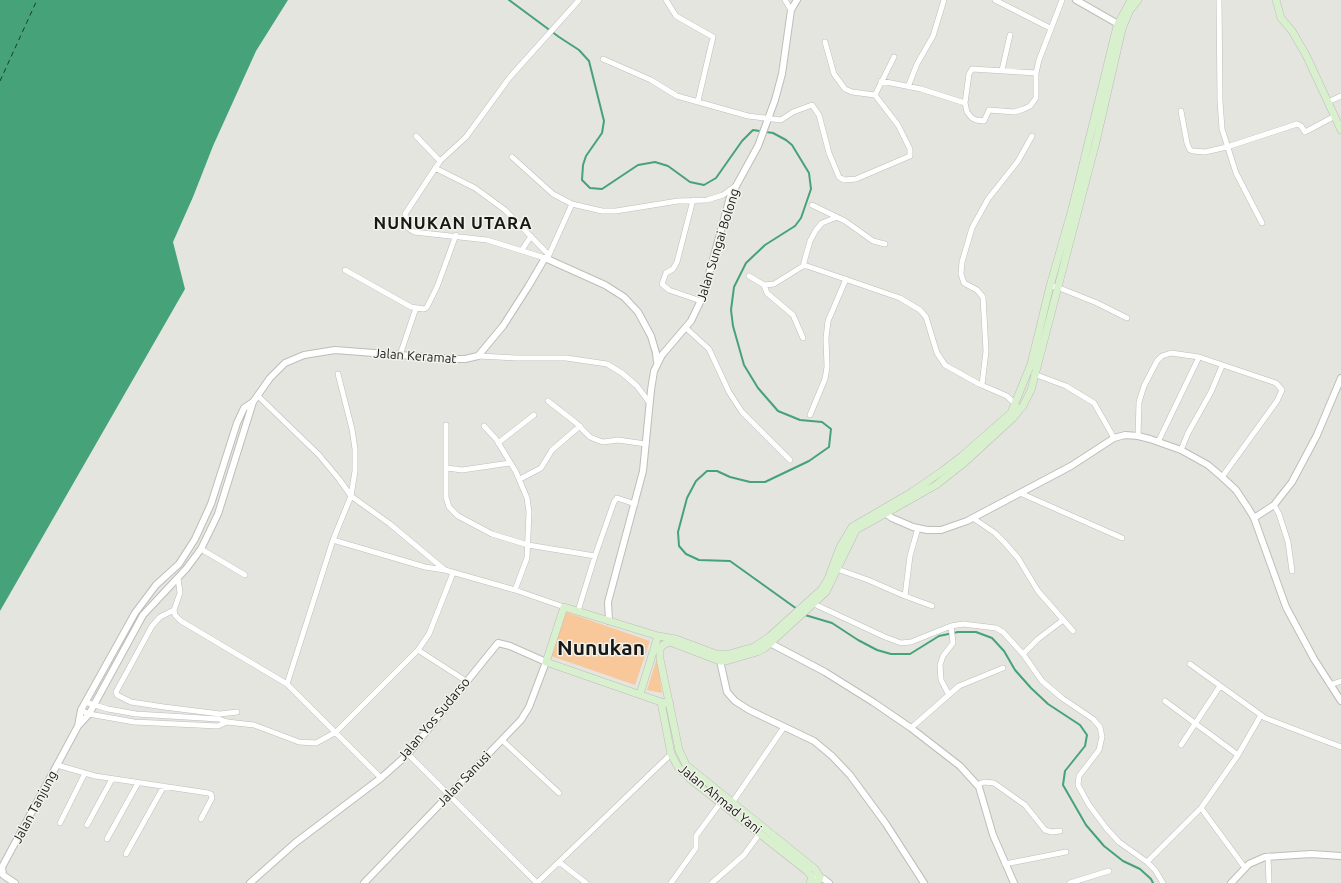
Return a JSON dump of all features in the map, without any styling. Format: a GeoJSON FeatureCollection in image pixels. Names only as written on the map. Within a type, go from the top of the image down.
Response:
{"type":"FeatureCollection","features":[{"type":"Feature","properties":{"kind":"main road"},"geometry":{"type":"LineString","coordinates":[[1101,101],[1118,24],[1131,0]]}},
{"type":"Feature","properties":{"kind":"main road"},"geometry":{"type":"LineString","coordinates":[[810,605],[825,585],[840,547],[850,528],[936,485],[964,463],[1008,422],[1028,398],[1072,209],[1101,101],[1122,30],[1130,10],[1138,0]]}},
{"type":"Feature","properties":{"kind":"main road"},"geometry":{"type":"LineString","coordinates":[[1276,0],[1281,18],[1297,39],[1341,130]]}},
{"type":"Feature","properties":{"kind":"main road"},"geometry":{"type":"LineString","coordinates":[[720,661],[734,660],[757,652],[829,587],[854,532],[962,456],[1008,416],[1016,405],[1030,370],[1054,286]]}},
{"type":"Feature","properties":{"kind":"main road"},"geometry":{"type":"LineString","coordinates":[[670,704],[546,662],[564,607],[658,636],[676,639],[710,652],[721,654],[754,647],[768,642]]}},
{"type":"Feature","properties":{"kind":"main road"},"geometry":{"type":"LineString","coordinates":[[640,694],[658,636]]}},
{"type":"Feature","properties":{"kind":"main road","name":"Jalan Ahmad Yani"},"geometry":{"type":"LineString","coordinates":[[720,661],[670,642],[663,645],[660,654],[679,750],[686,765],[779,843],[815,869],[818,880]]}},
{"type":"Feature","properties":{"kind":"main road","name":"Jalan Ahmad Yani"},"geometry":{"type":"LineString","coordinates":[[661,702],[671,754],[682,772],[760,833],[779,843],[811,880]]}},
{"type":"Feature","properties":{"kind":"street"},"geometry":{"type":"LineString","coordinates":[[579,0],[510,77],[466,137],[440,161],[406,210],[406,223],[408,228],[414,232],[456,235],[487,240],[547,257],[605,285],[624,297],[638,312],[651,336],[657,362]]}},
{"type":"Feature","properties":{"kind":"street"},"geometry":{"type":"LineString","coordinates":[[666,0],[676,16],[713,37],[698,101]]}},
{"type":"Feature","properties":{"kind":"street"},"geometry":{"type":"LineString","coordinates":[[785,0],[791,10]]}},
{"type":"Feature","properties":{"kind":"street","name":"Jalan Sungai Bolong"},"geometry":{"type":"LineString","coordinates":[[598,618],[608,602],[643,471],[649,402],[657,362],[686,328],[701,301],[734,187],[761,140],[768,120],[782,74],[791,10],[797,0]]}},
{"type":"Feature","properties":{"kind":"street"},"geometry":{"type":"LineString","coordinates":[[908,87],[913,72],[933,36],[944,0]]}},
{"type":"Feature","properties":{"kind":"street"},"geometry":{"type":"LineString","coordinates":[[995,0],[1050,28]]}},
{"type":"Feature","properties":{"kind":"street"},"geometry":{"type":"LineString","coordinates":[[1036,73],[972,69],[969,74],[965,103],[967,112],[972,118],[981,121],[984,120],[989,110],[1018,112],[1030,106],[1036,98],[1036,73],[1050,28],[1062,0]]}},
{"type":"Feature","properties":{"kind":"street"},"geometry":{"type":"LineString","coordinates":[[1076,0],[1118,24]]}},
{"type":"Feature","properties":{"kind":"street"},"geometry":{"type":"LineString","coordinates":[[1219,0],[1220,114],[1227,147],[1238,178],[1262,223]]}},
{"type":"Feature","properties":{"kind":"street"},"geometry":{"type":"LineString","coordinates":[[1002,70],[1010,35]]}},
{"type":"Feature","properties":{"kind":"street"},"geometry":{"type":"LineString","coordinates":[[603,59],[656,82],[677,96],[748,116],[768,120],[781,120],[793,112],[811,105],[813,106],[819,115],[829,153],[841,179],[850,181],[910,156],[910,149],[898,125],[875,96],[852,92],[845,89],[834,74],[825,42]]}},
{"type":"Feature","properties":{"kind":"street"},"geometry":{"type":"LineString","coordinates":[[875,96],[894,57]]}},
{"type":"Feature","properties":{"kind":"street"},"geometry":{"type":"LineString","coordinates":[[881,81],[921,89],[965,103]]}},
{"type":"Feature","properties":{"kind":"street"},"geometry":{"type":"LineString","coordinates":[[1328,102],[1341,96]]}},
{"type":"Feature","properties":{"kind":"street"},"geometry":{"type":"LineString","coordinates":[[1181,111],[1190,150],[1205,152],[1227,147],[1297,124],[1302,126],[1305,132],[1335,116]]}},
{"type":"Feature","properties":{"kind":"street"},"geometry":{"type":"LineString","coordinates":[[416,136],[440,161]]}},
{"type":"Feature","properties":{"kind":"street"},"geometry":{"type":"LineString","coordinates":[[982,386],[986,351],[983,297],[977,290],[964,283],[961,274],[962,262],[972,228],[988,199],[1018,161],[1032,136]]}},
{"type":"Feature","properties":{"kind":"street"},"geometry":{"type":"LineString","coordinates":[[512,157],[547,190],[572,204],[590,209],[616,212],[717,197],[734,187]]}},
{"type":"Feature","properties":{"kind":"street"},"geometry":{"type":"LineString","coordinates":[[435,168],[484,195],[505,210],[531,236],[547,257]]}},
{"type":"Feature","properties":{"kind":"street"},"geometry":{"type":"LineString","coordinates":[[693,200],[677,262],[673,269],[666,273],[662,284],[670,290],[701,301]]}},
{"type":"Feature","properties":{"kind":"street"},"geometry":{"type":"LineString","coordinates":[[478,356],[502,326],[557,241],[572,204]]}},
{"type":"Feature","properties":{"kind":"street"},"geometry":{"type":"LineString","coordinates":[[812,205],[837,217],[873,241],[885,244]]}},
{"type":"Feature","properties":{"kind":"street"},"geometry":{"type":"LineString","coordinates":[[803,266],[810,241],[816,230],[822,223],[837,217]]}},
{"type":"Feature","properties":{"kind":"street"},"geometry":{"type":"LineString","coordinates":[[345,270],[416,308],[424,309],[430,302],[448,262],[456,235]]}},
{"type":"Feature","properties":{"kind":"street"},"geometry":{"type":"LineString","coordinates":[[522,250],[531,236]]}},
{"type":"Feature","properties":{"kind":"street"},"geometry":{"type":"LineString","coordinates":[[749,276],[764,285],[774,284],[803,266],[814,267],[900,298],[920,310],[926,317],[940,360],[950,369],[982,386],[1007,396],[1016,405]]}},
{"type":"Feature","properties":{"kind":"street"},"geometry":{"type":"LineString","coordinates":[[810,415],[825,379],[827,366],[826,338],[828,321],[846,279]]}},
{"type":"Feature","properties":{"kind":"street"},"geometry":{"type":"LineString","coordinates":[[764,285],[767,293],[793,315],[803,338]]}},
{"type":"Feature","properties":{"kind":"street"},"geometry":{"type":"LineString","coordinates":[[1054,286],[1097,303],[1127,318]]}},
{"type":"Feature","properties":{"kind":"street"},"geometry":{"type":"LineString","coordinates":[[400,355],[416,308]]}},
{"type":"Feature","properties":{"kind":"street"},"geometry":{"type":"LineString","coordinates":[[686,328],[709,348],[729,392],[742,412],[790,460]]}},
{"type":"Feature","properties":{"kind":"street","name":"Jalan Keramat"},"geometry":{"type":"LineString","coordinates":[[78,726],[81,710],[85,702],[135,613],[156,585],[179,564],[203,524],[237,423],[244,408],[253,402],[278,369],[286,363],[304,355],[335,350],[450,359],[465,359],[478,356]]}},
{"type":"Feature","properties":{"kind":"street"},"geometry":{"type":"LineString","coordinates":[[1138,436],[1139,402],[1144,386],[1157,361],[1162,356],[1171,353],[1199,357],[1276,383],[1282,390],[1270,412],[1222,477]]}},
{"type":"Feature","properties":{"kind":"street"},"geometry":{"type":"LineString","coordinates":[[478,356],[566,358],[607,364],[622,373],[637,386],[649,402]]}},
{"type":"Feature","properties":{"kind":"street"},"geometry":{"type":"LineString","coordinates":[[1158,442],[1199,357]]}},
{"type":"Feature","properties":{"kind":"street"},"geometry":{"type":"LineString","coordinates":[[1181,450],[1188,433],[1211,392],[1222,366]]}},
{"type":"Feature","properties":{"kind":"street"},"geometry":{"type":"LineString","coordinates":[[287,684],[333,540],[351,496],[355,471],[352,429],[338,374]]}},
{"type":"Feature","properties":{"kind":"street"},"geometry":{"type":"LineString","coordinates":[[1034,374],[1066,386],[1094,403],[1114,438]]}},
{"type":"Feature","properties":{"kind":"street"},"geometry":{"type":"LineString","coordinates":[[1254,518],[1274,505],[1287,490],[1317,435],[1341,378]]}},
{"type":"Feature","properties":{"kind":"street"},"geometry":{"type":"LineString","coordinates":[[258,396],[319,455],[351,496],[390,524],[445,570]]}},
{"type":"Feature","properties":{"kind":"street"},"geometry":{"type":"LineString","coordinates":[[548,401],[580,426],[590,437],[596,440],[602,442],[618,440],[646,444]]}},
{"type":"Feature","properties":{"kind":"street"},"geometry":{"type":"LineString","coordinates":[[78,726],[94,706],[143,615],[186,569],[201,548],[218,514],[253,402]]}},
{"type":"Feature","properties":{"kind":"street"},"geometry":{"type":"LineString","coordinates":[[498,443],[534,415]]}},
{"type":"Feature","properties":{"kind":"street"},"geometry":{"type":"LineString","coordinates":[[446,425],[447,502],[452,511],[458,516],[492,534],[528,545],[595,556]]}},
{"type":"Feature","properties":{"kind":"street"},"geometry":{"type":"LineString","coordinates":[[484,426],[498,443],[520,479],[527,498],[527,558],[515,590]]}},
{"type":"Feature","properties":{"kind":"street"},"geometry":{"type":"LineString","coordinates":[[520,479],[541,468],[552,450],[580,426]]}},
{"type":"Feature","properties":{"kind":"street"},"geometry":{"type":"LineString","coordinates":[[883,512],[901,522],[918,528],[933,531],[941,530],[973,518],[1071,466],[1114,438],[1125,435],[1138,436],[1181,450],[1208,465],[1242,498],[1254,518],[1284,603],[1314,659],[1341,701]]}},
{"type":"Feature","properties":{"kind":"street"},"geometry":{"type":"LineString","coordinates":[[447,468],[462,470],[510,463]]}},
{"type":"Feature","properties":{"kind":"street"},"geometry":{"type":"LineString","coordinates":[[216,487],[226,490]]}},
{"type":"Feature","properties":{"kind":"street"},"geometry":{"type":"LineString","coordinates":[[1020,493],[1122,538]]}},
{"type":"Feature","properties":{"kind":"street"},"geometry":{"type":"LineString","coordinates":[[578,611],[614,502],[617,498],[635,504]]}},
{"type":"Feature","properties":{"kind":"street"},"geometry":{"type":"LineString","coordinates":[[1274,505],[1279,514],[1288,542],[1292,571]]}},
{"type":"Feature","properties":{"kind":"street"},"geometry":{"type":"LineString","coordinates":[[973,518],[1004,542],[1018,558],[1038,591],[1073,631]]}},
{"type":"Feature","properties":{"kind":"street"},"geometry":{"type":"LineString","coordinates":[[905,596],[910,556],[918,528]]}},
{"type":"Feature","properties":{"kind":"street"},"geometry":{"type":"LineString","coordinates":[[333,540],[425,567],[445,570],[515,590],[564,607]]}},
{"type":"Feature","properties":{"kind":"street"},"geometry":{"type":"LineString","coordinates":[[201,548],[245,575]]}},
{"type":"Feature","properties":{"kind":"street"},"geometry":{"type":"LineString","coordinates":[[179,564],[186,569]]}},
{"type":"Feature","properties":{"kind":"street"},"geometry":{"type":"LineString","coordinates":[[838,569],[932,606]]}},
{"type":"Feature","properties":{"kind":"street"},"geometry":{"type":"LineString","coordinates":[[85,702],[94,706],[136,714],[219,719],[227,722],[254,725],[309,744],[316,743],[336,732],[418,650],[429,634],[453,573]]}},
{"type":"Feature","properties":{"kind":"street"},"geometry":{"type":"LineString","coordinates":[[178,578],[180,593],[174,610],[175,615],[181,621],[287,684],[381,778]]}},
{"type":"Feature","properties":{"kind":"street","name":"Jalan Sungai Bolong"},"geometry":{"type":"LineString","coordinates":[[608,602],[609,621]]}},
{"type":"Feature","properties":{"kind":"street"},"geometry":{"type":"LineString","coordinates":[[810,605],[885,638],[901,643],[924,637],[951,626],[968,624],[996,628],[1003,632],[1023,654],[1042,681],[1062,698],[1093,719],[1100,727],[1102,737],[1099,750],[1079,776],[1078,784],[1089,805],[1106,830],[1155,870],[1163,883]]}},
{"type":"Feature","properties":{"kind":"street"},"geometry":{"type":"LineString","coordinates":[[174,610],[160,617],[152,626],[116,692],[116,695],[124,700],[158,706],[220,714],[237,712]]}},
{"type":"Feature","properties":{"kind":"street"},"geometry":{"type":"LineString","coordinates":[[1023,654],[1038,639],[1063,620]]}},
{"type":"Feature","properties":{"kind":"street"},"geometry":{"type":"LineString","coordinates":[[949,695],[941,680],[940,665],[942,656],[953,642],[951,626]]}},
{"type":"Feature","properties":{"kind":"street"},"geometry":{"type":"LineString","coordinates":[[768,642],[825,672],[911,728],[954,761],[977,785],[993,835],[1014,883]]}},
{"type":"Feature","properties":{"kind":"street","name":"Jalan Yos Sudarso"},"geometry":{"type":"LineString","coordinates":[[250,883],[295,842],[381,778],[408,754],[498,643],[510,646],[546,662]]}},
{"type":"Feature","properties":{"kind":"street"},"geometry":{"type":"LineString","coordinates":[[418,650],[466,682]]}},
{"type":"Feature","properties":{"kind":"street"},"geometry":{"type":"LineString","coordinates":[[720,661],[724,684],[730,697],[741,706],[802,735],[824,749],[850,775],[886,824],[924,883]]}},
{"type":"Feature","properties":{"kind":"street","name":"Jalan Sanusi"},"geometry":{"type":"LineString","coordinates":[[364,883],[502,740],[525,713],[546,662]]}},
{"type":"Feature","properties":{"kind":"street"},"geometry":{"type":"LineString","coordinates":[[1190,664],[1260,715],[1341,747]]}},
{"type":"Feature","properties":{"kind":"street"},"geometry":{"type":"LineString","coordinates":[[911,728],[962,685],[1004,668]]}},
{"type":"Feature","properties":{"kind":"street"},"geometry":{"type":"LineString","coordinates":[[1330,685],[1341,681]]}},
{"type":"Feature","properties":{"kind":"street"},"geometry":{"type":"LineString","coordinates":[[1181,745],[1220,686]]}},
{"type":"Feature","properties":{"kind":"street"},"geometry":{"type":"LineString","coordinates":[[1166,701],[1238,755]]}},
{"type":"Feature","properties":{"kind":"street"},"geometry":{"type":"LineString","coordinates":[[81,710],[89,714],[148,723],[218,726],[227,722]]}},
{"type":"Feature","properties":{"kind":"street"},"geometry":{"type":"LineString","coordinates":[[1146,862],[1201,808],[1238,755],[1260,715]]}},
{"type":"Feature","properties":{"kind":"street","name":"Jalan Tanjung"},"geometry":{"type":"LineString","coordinates":[[15,883],[5,877],[1,872],[2,867],[78,726]]}},
{"type":"Feature","properties":{"kind":"street"},"geometry":{"type":"LineString","coordinates":[[732,803],[784,727]]}},
{"type":"Feature","properties":{"kind":"street"},"geometry":{"type":"LineString","coordinates":[[502,740],[559,793]]}},
{"type":"Feature","properties":{"kind":"street"},"geometry":{"type":"LineString","coordinates":[[408,754],[448,796],[537,883],[671,754]]}},
{"type":"Feature","properties":{"kind":"street"},"geometry":{"type":"LineString","coordinates":[[57,765],[112,779],[211,794],[212,798],[201,819]]}},
{"type":"Feature","properties":{"kind":"street"},"geometry":{"type":"LineString","coordinates":[[60,824],[85,773]]}},
{"type":"Feature","properties":{"kind":"street"},"geometry":{"type":"LineString","coordinates":[[86,825],[112,779]]}},
{"type":"Feature","properties":{"kind":"street"},"geometry":{"type":"LineString","coordinates":[[977,785],[984,782],[994,783],[1025,805],[1045,830],[1052,832],[1060,831]]}},
{"type":"Feature","properties":{"kind":"street"},"geometry":{"type":"LineString","coordinates":[[107,839],[138,783]]}},
{"type":"Feature","properties":{"kind":"street"},"geometry":{"type":"LineString","coordinates":[[126,854],[164,786]]}},
{"type":"Feature","properties":{"kind":"street"},"geometry":{"type":"LineString","coordinates":[[671,883],[696,848],[696,836],[721,802]]}},
{"type":"Feature","properties":{"kind":"street"},"geometry":{"type":"LineString","coordinates":[[1201,808],[1245,868]]}},
{"type":"Feature","properties":{"kind":"street"},"geometry":{"type":"LineString","coordinates":[[712,883],[739,860],[760,833]]}},
{"type":"Feature","properties":{"kind":"street"},"geometry":{"type":"LineString","coordinates":[[1005,864],[1066,852]]}},
{"type":"Feature","properties":{"kind":"street"},"geometry":{"type":"LineString","coordinates":[[1231,883],[1255,860],[1268,856],[1311,854],[1341,856]]}},
{"type":"Feature","properties":{"kind":"street"},"geometry":{"type":"LineString","coordinates":[[1268,856],[1269,883]]}},
{"type":"Feature","properties":{"kind":"street"},"geometry":{"type":"LineString","coordinates":[[559,862],[586,883]]}},
{"type":"Feature","properties":{"kind":"street"},"geometry":{"type":"LineString","coordinates":[[1070,883],[1109,871]]}},
{"type":"Feature","properties":{"kind":"street"},"geometry":{"type":"LineString","coordinates":[[811,880],[829,883]]}},
{"type":"Feature","properties":{"kind":"shaded area"},"geometry":{"type":"Polygon","coordinates":[[[0,0],[288,0],[256,51],[213,146],[173,242],[185,289],[0,611],[0,0]]]}},
{"type":"Feature","properties":{"kind":"shaded area"},"geometry":{"type":"Polygon","coordinates":[[[566,612],[650,641],[635,685],[551,656],[566,612]]]}},
{"type":"Feature","properties":{"kind":"shaded area"},"geometry":{"type":"Polygon","coordinates":[[[657,658],[662,693],[647,690],[657,658]]]}},
{"type":"Feature","properties":{"kind":"waterway"},"geometry":{"type":"LineString","coordinates":[[509,0],[579,50],[589,61],[604,121],[602,133],[586,156],[583,165],[582,180],[590,188],[602,189],[638,165],[655,162],[668,166],[690,182],[704,185],[716,178],[742,141],[753,130],[773,133],[786,140],[792,145],[809,173],[811,189],[801,218],[795,226],[765,245],[746,263],[734,287],[731,310],[733,326],[744,365],[758,388],[778,411],[800,420],[822,422],[831,429],[829,447],[809,461],[765,482],[750,482],[730,477],[717,471],[707,471],[696,481],[687,498],[678,532],[679,546],[686,554],[699,560],[730,561],[797,609]]}},
{"type":"Feature","properties":{"kind":"waterway"},"geometry":{"type":"LineString","coordinates":[[805,615],[832,623],[858,640],[877,650],[891,654],[910,654],[939,636],[958,632],[976,632],[992,638],[1004,651],[1015,670],[1031,688],[1048,704],[1080,725],[1087,735],[1085,746],[1065,771],[1063,785],[1086,825],[1104,846],[1123,861],[1140,869],[1151,879],[1153,883]]}},
{"type":"Feature","properties":{"kind":"ferry route"},"geometry":{"type":"LineString","coordinates":[[0,81],[37,0]]}},
{"type":"Feature","properties":{"kind":"district","name":"NUNUKAN UTARA"},"geometry":{"type":"Point","coordinates":[453,223]}},
{"type":"Feature","properties":{"kind":"district","name":"Nunukan"},"geometry":{"type":"Point","coordinates":[601,648]}}]}
